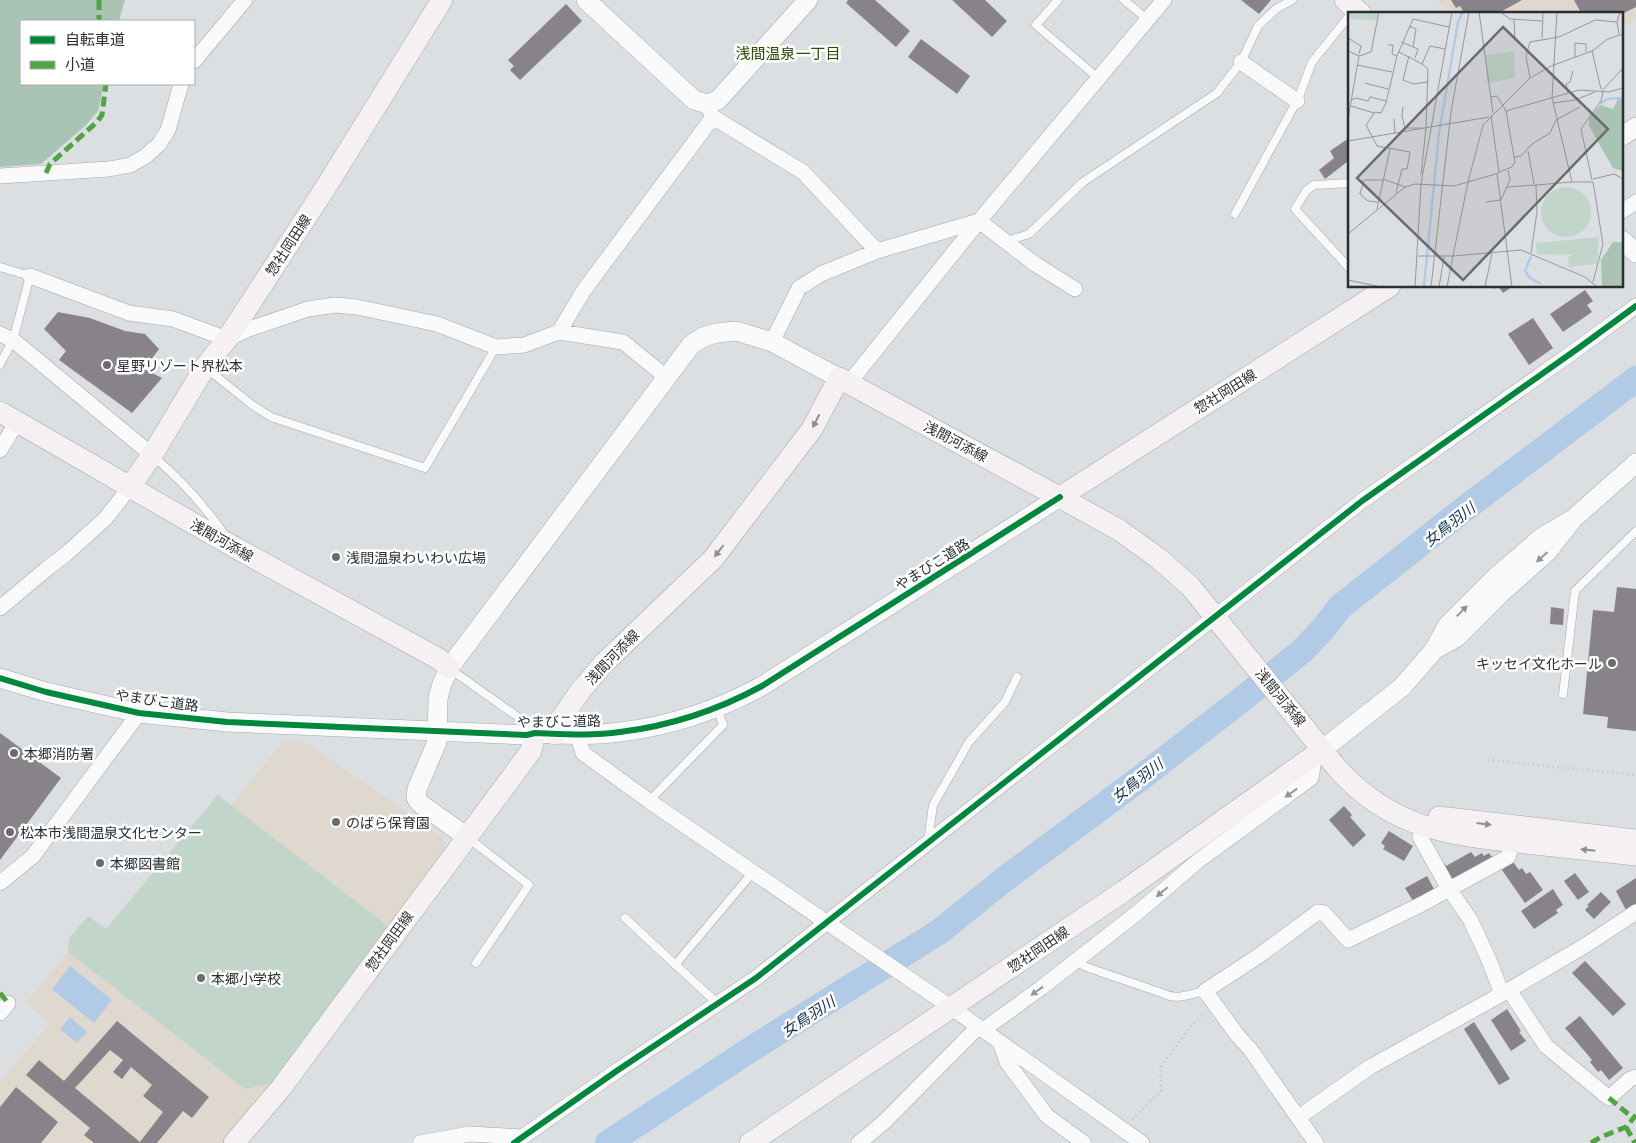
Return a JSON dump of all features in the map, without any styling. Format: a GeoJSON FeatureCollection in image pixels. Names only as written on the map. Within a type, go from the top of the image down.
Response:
{"type":"FeatureCollection","features":[{"type":"Feature","properties":{"kind":"main road","name":"惣社岡田線"},"geometry":{"type":"LineString","coordinates":[[130,487],[206,367],[227,339],[324,190],[442,0]]}},
{"type":"Feature","properties":{"kind":"main road","name":"惣社岡田線"},"geometry":{"type":"LineString","coordinates":[[1060,497],[1378,292]]}},
{"type":"Feature","properties":{"kind":"main road","name":"浅間河添線"},"geometry":{"type":"LineString","coordinates":[[545,734],[560,720],[581,690],[603,664],[713,559],[812,429],[844,381],[1119,530],[1158,558],[1190,586],[1316,746],[1353,786],[1372,800],[1424,827],[1468,837],[1636,855]]}},
{"type":"Feature","properties":{"kind":"main road","name":"浅間河添線"},"geometry":{"type":"LineString","coordinates":[[8,417],[234,548],[434,657],[449,668]]}},
{"type":"Feature","properties":{"kind":"main road","name":"惣社岡田線"},"geometry":{"type":"LineString","coordinates":[[234,1143],[281,1088],[545,734]]}},
{"type":"Feature","properties":{"kind":"main road","name":"惣社岡田線"},"geometry":{"type":"LineString","coordinates":[[750,1143],[944,1003],[1124,891],[1316,746]]}},
{"type":"Feature","properties":{"kind":"main road","name":"浅間河添線"},"geometry":{"type":"LineString","coordinates":[[1401,816],[1428,816],[1636,840]]}},
{"type":"Feature","properties":{"kind":"street"},"geometry":{"type":"LineString","coordinates":[[195,59],[245,0]]}},
{"type":"Feature","properties":{"kind":"street"},"geometry":{"type":"LineString","coordinates":[[586,0],[694,100],[803,172],[877,251]]}},
{"type":"Feature","properties":{"kind":"street"},"geometry":{"type":"LineString","coordinates":[[559,332],[584,290],[710,110],[808,0]]}},
{"type":"Feature","properties":{"kind":"street"},"geometry":{"type":"LineString","coordinates":[[467,837],[422,805],[416,798],[437,742],[438,698],[449,668],[691,345],[703,337],[717,332],[736,331],[772,342],[844,381],[1164,0]]}},
{"type":"Feature","properties":{"kind":"street"},"geometry":{"type":"LineString","coordinates":[[1241,62],[1297,101]]}},
{"type":"Feature","properties":{"kind":"street"},"geometry":{"type":"LineString","coordinates":[[0,176],[109,169],[130,164],[146,156],[159,144],[168,130],[182,85]]}},
{"type":"Feature","properties":{"kind":"street"},"geometry":{"type":"LineString","coordinates":[[1624,135],[1636,127]]}},
{"type":"Feature","properties":{"kind":"street"},"geometry":{"type":"LineString","coordinates":[[1624,211],[1636,202]]}},
{"type":"Feature","properties":{"kind":"street"},"geometry":{"type":"LineString","coordinates":[[979,221],[1035,264],[1075,290]]}},
{"type":"Feature","properties":{"kind":"street"},"geometry":{"type":"LineString","coordinates":[[772,342],[799,288],[821,274],[877,251],[979,221]]}},
{"type":"Feature","properties":{"kind":"street"},"geometry":{"type":"LineString","coordinates":[[1624,242],[1636,253]]}},
{"type":"Feature","properties":{"kind":"street"},"geometry":{"type":"LineString","coordinates":[[30,276],[128,313],[173,319],[227,339],[249,329],[308,309],[336,305],[357,307],[437,324],[496,348],[524,345],[559,332],[623,342],[666,377]]}},
{"type":"Feature","properties":{"kind":"street"},"geometry":{"type":"LineString","coordinates":[[420,1143],[470,1134],[518,1140],[618,1070],[756,978],[830,925],[928,843],[1218,620],[1362,501],[1580,348],[1636,306]]}},
{"type":"Feature","properties":{"kind":"street"},"geometry":{"type":"LineString","coordinates":[[7,337],[152,454]]}},
{"type":"Feature","properties":{"kind":"street"},"geometry":{"type":"LineString","coordinates":[[0,450],[8,417]]}},
{"type":"Feature","properties":{"kind":"street"},"geometry":{"type":"LineString","coordinates":[[858,1143],[884,1122],[981,1029],[1041,988],[1137,913],[1198,861],[1311,778],[1316,746],[1402,687],[1434,650],[1457,637],[1500,594],[1547,552],[1573,519],[1636,463]]}},
{"type":"Feature","properties":{"kind":"street"},"geometry":{"type":"LineString","coordinates":[[0,608],[66,554],[106,518],[130,487]]}},
{"type":"Feature","properties":{"kind":"street","name":"やまびこ道路"},"geometry":{"type":"LineString","coordinates":[[0,678],[46,692],[139,713],[227,722],[526,735],[618,732],[658,726],[717,708],[762,686],[1060,497]]}},
{"type":"Feature","properties":{"kind":"street"},"geometry":{"type":"LineString","coordinates":[[0,883],[33,856],[139,713]]}},
{"type":"Feature","properties":{"kind":"street"},"geometry":{"type":"LineString","coordinates":[[577,734],[584,753],[650,801],[944,1003],[1142,1143]]}},
{"type":"Feature","properties":{"kind":"street"},"geometry":{"type":"LineString","coordinates":[[1424,827],[1420,837],[1448,889],[1470,918],[1505,992],[1546,1046],[1609,1098],[1630,1079],[1636,1077]]}},
{"type":"Feature","properties":{"kind":"street"},"geometry":{"type":"LineString","coordinates":[[1316,1143],[1250,1049],[1238,1036],[1205,991],[1318,912],[1324,913],[1348,940],[1508,857],[1513,842]]}},
{"type":"Feature","properties":{"kind":"street"},"geometry":{"type":"LineString","coordinates":[[1299,1117],[1370,1067],[1586,945],[1636,912]]}},
{"type":"Feature","properties":{"kind":"street"},"geometry":{"type":"LineString","coordinates":[[1000,1042],[1007,1062],[1047,1116],[1084,1143]]}},
{"type":"Feature","properties":{"kind":"lane"},"geometry":{"type":"LineString","coordinates":[[1058,0],[1036,25],[1098,78]]}},
{"type":"Feature","properties":{"kind":"lane"},"geometry":{"type":"LineString","coordinates":[[1124,0],[1147,19]]}},
{"type":"Feature","properties":{"kind":"lane"},"geometry":{"type":"LineString","coordinates":[[1007,241],[1029,234],[1083,182],[1217,94],[1241,62],[1258,26],[1276,9],[1292,0]]}},
{"type":"Feature","properties":{"kind":"lane"},"geometry":{"type":"LineString","coordinates":[[1235,214],[1297,101],[1312,62],[1348,15]]}},
{"type":"Feature","properties":{"kind":"lane"},"geometry":{"type":"LineString","coordinates":[[1348,183],[1314,185],[1306,191],[1295,209],[1348,267]]}},
{"type":"Feature","properties":{"kind":"lane"},"geometry":{"type":"LineString","coordinates":[[0,267],[30,276],[7,337],[0,364]]}},
{"type":"Feature","properties":{"kind":"lane"},"geometry":{"type":"LineString","coordinates":[[206,367],[271,417],[425,468],[496,348]]}},
{"type":"Feature","properties":{"kind":"lane"},"geometry":{"type":"LineString","coordinates":[[152,454],[206,508],[234,548]]}},
{"type":"Feature","properties":{"kind":"lane"},"geometry":{"type":"LineString","coordinates":[[1563,694],[1576,591],[1636,531]]}},
{"type":"Feature","properties":{"kind":"lane","name":"浅間河添線"},"geometry":{"type":"LineString","coordinates":[[449,668],[518,717]]}},
{"type":"Feature","properties":{"kind":"lane"},"geometry":{"type":"LineString","coordinates":[[928,843],[934,805],[938,797],[969,742],[1006,702],[1017,677]]}},
{"type":"Feature","properties":{"kind":"lane"},"geometry":{"type":"LineString","coordinates":[[650,801],[724,726],[717,708]]}},
{"type":"Feature","properties":{"kind":"lane"},"geometry":{"type":"LineString","coordinates":[[467,837],[529,885],[476,963]]}},
{"type":"Feature","properties":{"kind":"lane"},"geometry":{"type":"LineString","coordinates":[[676,965],[753,872]]}},
{"type":"Feature","properties":{"kind":"lane"},"geometry":{"type":"LineString","coordinates":[[626,918],[717,1003]]}},
{"type":"Feature","properties":{"kind":"lane"},"geometry":{"type":"LineString","coordinates":[[1075,961],[1086,967],[1169,997],[1178,998],[1205,991]]}},
{"type":"Feature","properties":{"kind":"path"},"geometry":{"type":"LineString","coordinates":[[1488,760],[1636,775]]}},
{"type":"Feature","properties":{"kind":"path"},"geometry":{"type":"LineString","coordinates":[[1122,1128],[1161,1091],[1160,1068],[1190,1027],[1215,1005]]}},
{"type":"Feature","properties":{"kind":"shaded area"},"geometry":{"type":"Polygon","coordinates":[[[1436,0],[1636,0],[1636,18],[1624,27],[1624,12],[1450,12],[1436,0]]]}},
{"type":"Feature","properties":{"kind":"shaded area","name":"本郷小学校"},"geometry":{"type":"Polygon","coordinates":[[[283,742],[307,743],[444,838],[446,856],[228,1143],[0,1143],[0,1081],[50,1024],[26,1003],[67,954],[69,938],[88,916],[106,929],[218,795],[231,805],[283,742]]]}},
{"type":"Feature","properties":{"kind":"green space"},"geometry":{"type":"Polygon","coordinates":[[[0,0],[125,0],[119,20],[20,20],[20,85],[104,85],[98,111],[86,125],[41,164],[0,167],[0,0]]]}},
{"type":"Feature","properties":{"kind":"green space","name":"本郷小学校"},"geometry":{"type":"Polygon","coordinates":[[[218,795],[393,930],[277,1082],[245,1089],[68,952],[69,938],[88,916],[106,929],[218,795]]]}},
{"type":"Feature","properties":{"kind":"water"},"geometry":{"type":"Polygon","coordinates":[[[70,966],[112,1000],[94,1023],[52,989],[70,966]]]}},
{"type":"Feature","properties":{"kind":"water"},"geometry":{"type":"Polygon","coordinates":[[[70,1017],[87,1032],[77,1043],[60,1029],[70,1017]]]}},
{"type":"Feature","properties":{"kind":"building"},"geometry":{"type":"Polygon","coordinates":[[[848,0],[875,0],[910,31],[896,47],[846,3],[848,0]]]}},
{"type":"Feature","properties":{"kind":"building"},"geometry":{"type":"Polygon","coordinates":[[[952,0],[985,0],[1007,21],[992,37],[952,0]]]}},
{"type":"Feature","properties":{"kind":"building"},"geometry":{"type":"Polygon","coordinates":[[[1241,0],[1271,0],[1259,14],[1241,0]]]}},
{"type":"Feature","properties":{"kind":"building"},"geometry":{"type":"Polygon","coordinates":[[[1451,0],[1522,0],[1501,12],[1464,12],[1460,6],[1456,8],[1451,0]]]}},
{"type":"Feature","properties":{"kind":"building"},"geometry":{"type":"Polygon","coordinates":[[[1574,0],[1636,0],[1636,7],[1624,13],[1578,12],[1580,11],[1574,0]]]}},
{"type":"Feature","properties":{"kind":"building"},"geometry":{"type":"Polygon","coordinates":[[[566,4],[582,21],[520,80],[510,70],[514,66],[508,60],[566,4]]]}},
{"type":"Feature","properties":{"kind":"building"},"geometry":{"type":"Polygon","coordinates":[[[921,39],[970,76],[957,94],[908,57],[921,39]]]}},
{"type":"Feature","properties":{"kind":"building"},"geometry":{"type":"Polygon","coordinates":[[[1348,139],[1348,163],[1347,162],[1325,179],[1319,170],[1334,158],[1330,151],[1348,139]]]}},
{"type":"Feature","properties":{"kind":"building"},"geometry":{"type":"Polygon","coordinates":[[[1499,288],[1510,288],[1503,293],[1499,288]]]}},
{"type":"Feature","properties":{"kind":"building"},"geometry":{"type":"Polygon","coordinates":[[[1585,290],[1593,301],[1587,305],[1592,312],[1563,332],[1550,314],[1585,290]]]}},
{"type":"Feature","properties":{"kind":"building","name":"星野リゾート界松本"},"geometry":{"type":"Polygon","coordinates":[[[58,312],[90,318],[125,331],[145,334],[159,349],[144,369],[162,378],[132,413],[59,360],[66,351],[44,329],[58,312]]]}},
{"type":"Feature","properties":{"kind":"building"},"geometry":{"type":"Polygon","coordinates":[[[1533,318],[1553,348],[1529,365],[1508,334],[1533,318]]]}},
{"type":"Feature","properties":{"kind":"building","name":"キッセイ文化ホール"},"geometry":{"type":"Polygon","coordinates":[[[1617,587],[1636,589],[1636,731],[1607,728],[1608,717],[1583,714],[1593,610],[1614,612],[1617,587]]]}},
{"type":"Feature","properties":{"kind":"building"},"geometry":{"type":"Polygon","coordinates":[[[1551,607],[1564,609],[1563,625],[1550,624],[1551,607]]]}},
{"type":"Feature","properties":{"kind":"building"},"geometry":{"type":"Polygon","coordinates":[[[0,733],[61,778],[0,860],[0,733]]]}},
{"type":"Feature","properties":{"kind":"building"},"geometry":{"type":"Polygon","coordinates":[[[1344,806],[1352,815],[1350,817],[1366,835],[1353,847],[1329,820],[1344,806]]]}},
{"type":"Feature","properties":{"kind":"building"},"geometry":{"type":"Polygon","coordinates":[[[1389,831],[1413,846],[1404,861],[1383,849],[1385,846],[1381,843],[1389,831]]]}},
{"type":"Feature","properties":{"kind":"building"},"geometry":{"type":"Polygon","coordinates":[[[1471,852],[1475,857],[1482,853],[1484,856],[1489,853],[1492,857],[1451,881],[1442,864],[1444,863],[1446,866],[1471,852]]]}},
{"type":"Feature","properties":{"kind":"building"},"geometry":{"type":"Polygon","coordinates":[[[1513,862],[1519,870],[1522,868],[1526,874],[1530,872],[1543,890],[1525,903],[1502,870],[1513,862]]]}},
{"type":"Feature","properties":{"kind":"building"},"geometry":{"type":"Polygon","coordinates":[[[1575,873],[1589,892],[1578,900],[1564,881],[1575,873]]]}},
{"type":"Feature","properties":{"kind":"building"},"geometry":{"type":"Polygon","coordinates":[[[1427,876],[1434,889],[1413,901],[1405,888],[1427,876]]]}},
{"type":"Feature","properties":{"kind":"building"},"geometry":{"type":"Polygon","coordinates":[[[1636,878],[1636,906],[1627,912],[1616,891],[1636,878]]]}},
{"type":"Feature","properties":{"kind":"building"},"geometry":{"type":"Polygon","coordinates":[[[1553,889],[1563,905],[1556,910],[1558,913],[1534,929],[1521,911],[1553,889]]]}},
{"type":"Feature","properties":{"kind":"building"},"geometry":{"type":"Polygon","coordinates":[[[1601,892],[1611,902],[1594,919],[1585,910],[1589,906],[1587,905],[1601,892]]]}},
{"type":"Feature","properties":{"kind":"building"},"geometry":{"type":"Polygon","coordinates":[[[1585,961],[1626,1004],[1613,1016],[1572,973],[1585,961]]]}},
{"type":"Feature","properties":{"kind":"building"},"geometry":{"type":"Polygon","coordinates":[[[1507,1009],[1526,1041],[1511,1051],[1491,1020],[1507,1009]]]}},
{"type":"Feature","properties":{"kind":"building"},"geometry":{"type":"Polygon","coordinates":[[[1580,1016],[1623,1068],[1609,1080],[1601,1070],[1598,1072],[1590,1062],[1592,1060],[1565,1028],[1580,1016]]]}},
{"type":"Feature","properties":{"kind":"building"},"geometry":{"type":"Polygon","coordinates":[[[117,1021],[209,1097],[192,1118],[183,1111],[157,1143],[94,1143],[84,1135],[90,1128],[26,1075],[39,1060],[64,1081],[117,1021]],[[110,1050],[75,1088],[140,1142],[163,1112],[143,1096],[152,1085],[131,1067],[122,1079],[113,1072],[123,1060],[110,1050]]]}},
{"type":"Feature","properties":{"kind":"building"},"geometry":{"type":"Polygon","coordinates":[[[1474,1022],[1510,1079],[1499,1085],[1464,1029],[1474,1022]]]}},
{"type":"Feature","properties":{"kind":"building"},"geometry":{"type":"Polygon","coordinates":[[[16,1087],[58,1122],[41,1143],[0,1143],[0,1107],[16,1087]]]}},
{"type":"Feature","properties":{"kind":"waterway","name":"女鳥羽川"},"geometry":{"type":"LineString","coordinates":[[608,1143],[756,1046],[939,932],[1006,878],[1138,780],[1245,697],[1302,651],[1323,629],[1340,607],[1463,510],[1636,379]]}},
{"type":"Feature","properties":{"kind":"marked path"},"geometry":{"type":"LineString","coordinates":[[99,0],[99,20]]}},
{"type":"Feature","properties":{"kind":"marked path"},"geometry":{"type":"LineString","coordinates":[[46,173],[50,164],[97,122],[102,115],[106,85]]}},
{"type":"Feature","properties":{"kind":"marked path"},"geometry":{"type":"LineString","coordinates":[[0,993],[8,1003]]}},
{"type":"Feature","properties":{"kind":"marked path"},"geometry":{"type":"LineString","coordinates":[[1609,1098],[1633,1118]]}},
{"type":"Feature","properties":{"kind":"marked path"},"geometry":{"type":"LineString","coordinates":[[1591,1143],[1626,1127],[1636,1115]]}},
{"type":"Feature","properties":{"kind":"marked path"},"geometry":{"type":"LineString","coordinates":[[1626,1127],[1635,1143]]}},
{"type":"Feature","properties":{"kind":"cycle path"},"geometry":{"type":"LineString","coordinates":[[514,1143],[618,1070],[756,978],[1362,501],[1636,306]]}},
{"type":"Feature","properties":{"kind":"cycle path"},"geometry":{"type":"LineString","coordinates":[[0,678],[46,692],[139,713],[227,722],[527,735],[535,733],[599,734],[657,726],[711,710],[762,686],[1060,497]]}},
{"type":"Feature","properties":{"kind":"place","name":"星野リゾート界松本"},"geometry":{"type":"Point","coordinates":[107,365]}},
{"type":"Feature","properties":{"kind":"place","name":"浅間温泉わいわい広場"},"geometry":{"type":"Point","coordinates":[336,557]}},
{"type":"Feature","properties":{"kind":"place","name":"キッセイ文化ホール"},"geometry":{"type":"Point","coordinates":[1612,663]}},
{"type":"Feature","properties":{"kind":"place","name":"本郷消防署"},"geometry":{"type":"Point","coordinates":[14,753]}},
{"type":"Feature","properties":{"kind":"place","name":"のばら保育園"},"geometry":{"type":"Point","coordinates":[336,822]}},
{"type":"Feature","properties":{"kind":"place","name":"松本市浅間温泉文化センター"},"geometry":{"type":"Point","coordinates":[10,832]}},
{"type":"Feature","properties":{"kind":"place","name":"本郷図書館"},"geometry":{"type":"Point","coordinates":[100,863]}},
{"type":"Feature","properties":{"kind":"place","name":"本郷小学校"},"geometry":{"type":"Point","coordinates":[201,978]}},
{"type":"Feature","properties":{"kind":"district","name":"浅間温泉一丁目"},"geometry":{"type":"Point","coordinates":[788,53]}}]}
